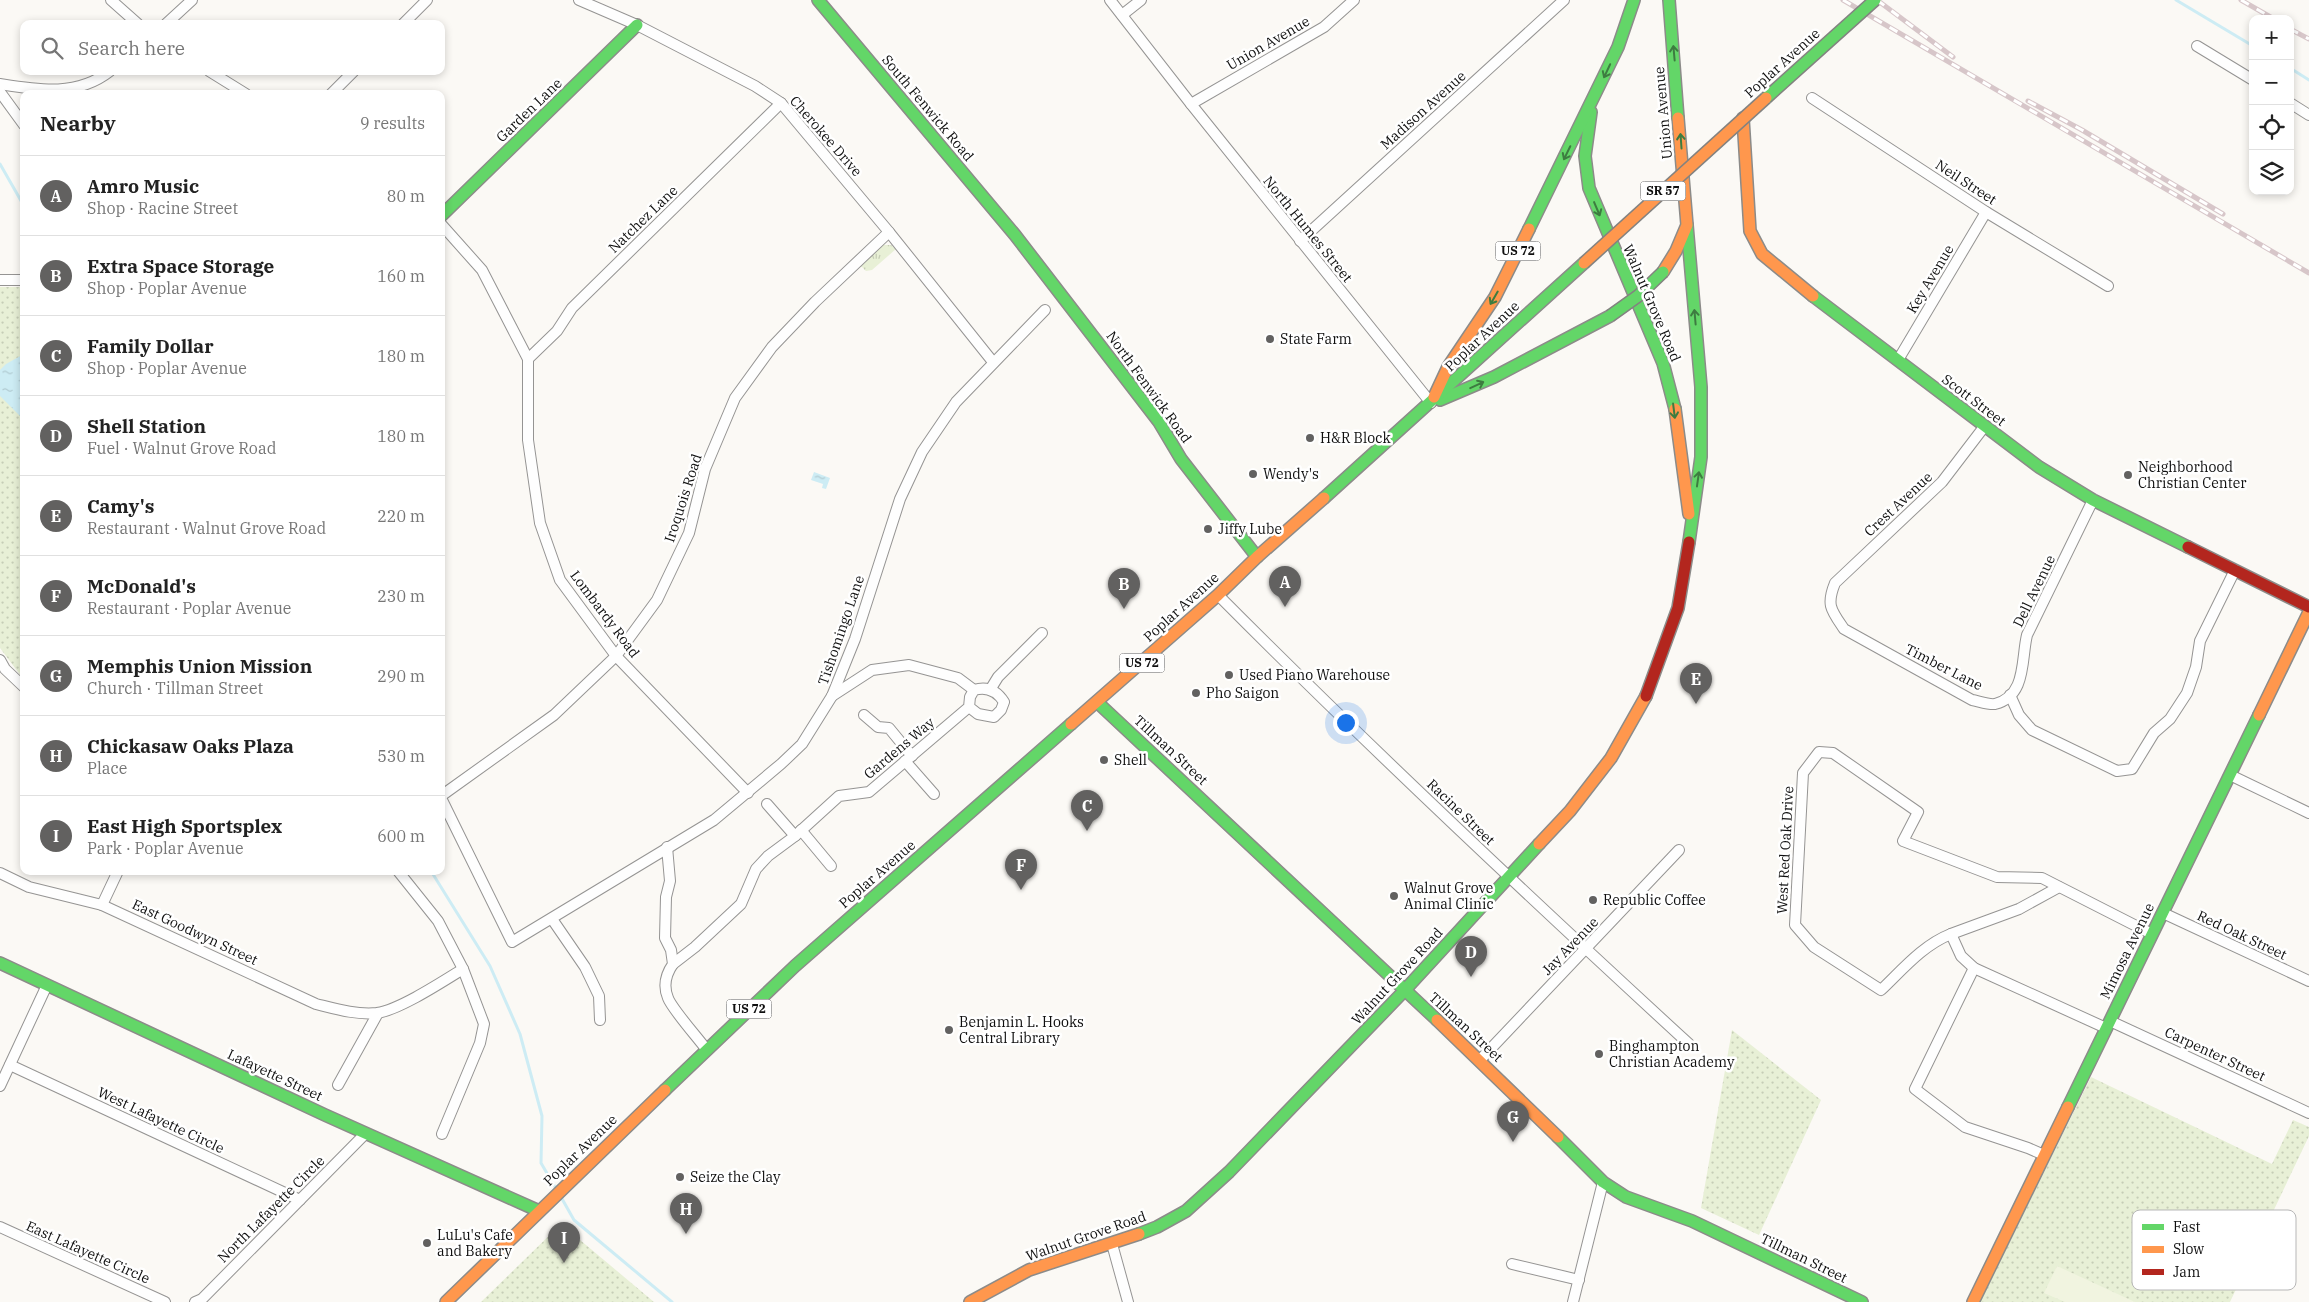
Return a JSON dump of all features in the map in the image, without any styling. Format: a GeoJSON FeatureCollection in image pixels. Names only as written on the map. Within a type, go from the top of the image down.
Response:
{"type":"FeatureCollection","features":[{"type":"Feature","properties":{"kind":"main road","name":"South Fenwick Road"},"geometry":{"type":"LineString","coordinates":[[818,0],[1015,235]]}},
{"type":"Feature","properties":{"kind":"main road","name":"US 72"},"geometry":{"type":"LineString","coordinates":[[1431,404],[1448,367],[1495,297],[1618,48],[1634,0]]}},
{"type":"Feature","properties":{"kind":"main road","name":"Union Avenue"},"geometry":{"type":"LineString","coordinates":[[1669,0],[1687,225]]}},
{"type":"Feature","properties":{"kind":"main road","name":"Poplar Avenue"},"geometry":{"type":"LineString","coordinates":[[446,1302],[706,1049],[802,960],[1218,595],[1257,557],[1431,404],[1742,118],[1875,0]]}},
{"type":"Feature","properties":{"kind":"main road","name":"Garden Lane"},"geometry":{"type":"LineString","coordinates":[[445,212],[637,25]]}},
{"type":"Feature","properties":{"kind":"main road","name":"Walnut Grove Road"},"geometry":{"type":"LineString","coordinates":[[1596,94],[1584,141],[1587,182],[1663,363],[1674,405],[1691,527]]}},
{"type":"Feature","properties":{"kind":"main road","name":"Scott Street"},"geometry":{"type":"LineString","coordinates":[[1742,118],[1750,231],[1762,254],[1793,281],[2039,467],[2093,500],[2309,607]]}},
{"type":"Feature","properties":{"kind":"main road","name":"US 72"},"geometry":{"type":"LineString","coordinates":[[1431,404],[1494,377],[1610,316],[1649,288],[1663,272],[1676,251],[1687,225]]}},
{"type":"Feature","properties":{"kind":"main road","name":"Walnut Grove Road"},"geometry":{"type":"LineString","coordinates":[[970,1302],[1029,1270],[1112,1244],[1157,1227],[1186,1211],[1229,1172],[1404,991],[1570,811],[1611,758],[1649,691],[1678,608],[1701,457],[1701,387],[1687,225]]}},
{"type":"Feature","properties":{"kind":"main road","name":"North Fenwick Road"},"geometry":{"type":"LineString","coordinates":[[1015,235],[1159,422],[1182,459],[1257,557]]}},
{"type":"Feature","properties":{"kind":"main road","name":"Mimosa Avenue"},"geometry":{"type":"LineString","coordinates":[[1973,1302],[2309,612]]}},
{"type":"Feature","properties":{"kind":"main road","name":"Tillman Street"},"geometry":{"type":"LineString","coordinates":[[1098,702],[1404,991],[1480,1060],[1603,1182],[1626,1197],[1692,1221],[1862,1302]]}},
{"type":"Feature","properties":{"kind":"main road","name":"Lafayette Street"},"geometry":{"type":"LineString","coordinates":[[0,963],[365,1134],[539,1211]]}},
{"type":"Feature","properties":{"kind":"street"},"geometry":{"type":"LineString","coordinates":[[111,0],[134,20]]}},
{"type":"Feature","properties":{"kind":"street"},"geometry":{"type":"LineString","coordinates":[[170,20],[192,0]]}},
{"type":"Feature","properties":{"kind":"street"},"geometry":{"type":"LineString","coordinates":[[407,20],[427,0]]}},
{"type":"Feature","properties":{"kind":"street","name":"Cherokee Drive"},"geometry":{"type":"LineString","coordinates":[[579,0],[637,25],[755,86],[782,103],[993,362]]}},
{"type":"Feature","properties":{"kind":"street","name":"North Humes Street"},"geometry":{"type":"LineString","coordinates":[[1110,0],[1431,404]]}},
{"type":"Feature","properties":{"kind":"street"},"geometry":{"type":"LineString","coordinates":[[1122,15],[1141,0]]}},
{"type":"Feature","properties":{"kind":"street","name":"Union Avenue"},"geometry":{"type":"LineString","coordinates":[[1191,104],[1324,27],[1354,0]]}},
{"type":"Feature","properties":{"kind":"street","name":"Madison Avenue"},"geometry":{"type":"LineString","coordinates":[[1300,241],[1564,0]]}},
{"type":"Feature","properties":{"kind":"street"},"geometry":{"type":"LineString","coordinates":[[2197,46],[2249,78]]}},
{"type":"Feature","properties":{"kind":"street"},"geometry":{"type":"LineString","coordinates":[[0,84],[34,89],[66,90],[97,81],[105,75]]}},
{"type":"Feature","properties":{"kind":"street"},"geometry":{"type":"LineString","coordinates":[[216,75],[240,90]]}},
{"type":"Feature","properties":{"kind":"street"},"geometry":{"type":"LineString","coordinates":[[335,90],[350,75]]}},
{"type":"Feature","properties":{"kind":"street"},"geometry":{"type":"LineString","coordinates":[[0,92],[20,120]]}},
{"type":"Feature","properties":{"kind":"street","name":"Neil Street"},"geometry":{"type":"LineString","coordinates":[[1812,98],[1986,212],[2108,286]]}},
{"type":"Feature","properties":{"kind":"street","name":"Natchez Lane"},"geometry":{"type":"LineString","coordinates":[[528,359],[557,331],[572,308],[782,103]]}},
{"type":"Feature","properties":{"kind":"street"},"geometry":{"type":"LineString","coordinates":[[2293,105],[2309,115]]}},
{"type":"Feature","properties":{"kind":"street","name":"Key Avenue"},"geometry":{"type":"LineString","coordinates":[[1898,360],[1986,212]]}},
{"type":"Feature","properties":{"kind":"street","name":"Lombardy Road"},"geometry":{"type":"LineString","coordinates":[[445,228],[482,270],[528,359],[528,440],[540,523],[560,580],[616,656],[748,793]]}},
{"type":"Feature","properties":{"kind":"street","name":"Iroquois Road"},"geometry":{"type":"LineString","coordinates":[[445,794],[554,715],[616,656],[657,600],[685,541],[705,469],[735,398],[772,347],[814,302],[889,232]]}},
{"type":"Feature","properties":{"kind":"street"},"geometry":{"type":"LineString","coordinates":[[0,280],[20,280]]}},
{"type":"Feature","properties":{"kind":"street","name":"Tishomingo Lane"},"geometry":{"type":"LineString","coordinates":[[445,805],[512,942],[714,820],[748,793],[802,744],[832,696],[855,639],[900,499],[914,468],[948,411],[1045,310]]}},
{"type":"Feature","properties":{"kind":"street","name":"Crest Avenue"},"geometry":{"type":"LineString","coordinates":[[1829,598],[1835,583],[1845,571],[1942,482],[1984,427]]}},
{"type":"Feature","properties":{"kind":"street","name":"Dell Avenue"},"geometry":{"type":"LineString","coordinates":[[2010,695],[2021,681],[2024,668],[2023,652],[2027,636],[2093,500]]}},
{"type":"Feature","properties":{"kind":"street"},"geometry":{"type":"LineString","coordinates":[[2010,695],[2019,715],[2032,730],[2117,771],[2132,769],[2154,733],[2170,719],[2187,693],[2196,667],[2200,641],[2235,570]]}},
{"type":"Feature","properties":{"kind":"street","name":"Racine Street"},"geometry":{"type":"LineString","coordinates":[[1218,595],[1306,684],[1688,1044]]}},
{"type":"Feature","properties":{"kind":"street","name":"Timber Lane"},"geometry":{"type":"LineString","coordinates":[[1829,598],[1834,614],[1844,629],[1972,700],[1994,704],[2010,695]]}},
{"type":"Feature","properties":{"kind":"street"},"geometry":{"type":"LineString","coordinates":[[990,690],[998,677],[1042,633]]}},
{"type":"Feature","properties":{"kind":"street"},"geometry":{"type":"LineString","coordinates":[[0,660],[20,684]]}},
{"type":"Feature","properties":{"kind":"street"},"geometry":{"type":"LineString","coordinates":[[832,696],[872,670],[908,665],[958,678],[974,690]]}},
{"type":"Feature","properties":{"kind":"street"},"geometry":{"type":"LineString","coordinates":[[981,688],[990,690],[1000,695],[1004,702],[994,717],[978,714],[969,707],[970,697],[974,690],[981,688]]}},
{"type":"Feature","properties":{"kind":"street","name":"Gardens Way"},"geometry":{"type":"LineString","coordinates":[[673,964],[695,947],[741,904],[756,869],[768,856],[798,833],[839,796],[869,792],[969,707]]}},
{"type":"Feature","properties":{"kind":"street"},"geometry":{"type":"LineString","coordinates":[[864,715],[878,726],[888,728],[934,794]]}},
{"type":"Feature","properties":{"kind":"street","name":"West Red Oak Drive"},"geometry":{"type":"LineString","coordinates":[[1951,934],[1936,940],[1923,950],[1881,990],[1814,947],[1796,925],[1803,773],[1819,752],[1833,753],[1918,812],[1904,841],[1997,877],[2042,878],[2152,934]]}},
{"type":"Feature","properties":{"kind":"street"},"geometry":{"type":"LineString","coordinates":[[2230,775],[2309,813]]}},
{"type":"Feature","properties":{"kind":"street"},"geometry":{"type":"LineString","coordinates":[[767,804],[832,866]]}},
{"type":"Feature","properties":{"kind":"street"},"geometry":{"type":"LineString","coordinates":[[667,848],[670,881],[666,897],[665,938],[671,950],[673,964],[665,980],[668,998],[706,1049]]}},
{"type":"Feature","properties":{"kind":"street","name":"Jay Avenue"},"geometry":{"type":"LineString","coordinates":[[1480,1060],[1679,850]]}},
{"type":"Feature","properties":{"kind":"street","name":"East Goodwyn Street"},"geometry":{"type":"LineString","coordinates":[[0,873],[29,887],[78,897],[102,905],[316,1004],[344,1012],[378,1013]]}},
{"type":"Feature","properties":{"kind":"street"},"geometry":{"type":"LineString","coordinates":[[102,905],[116,875]]}},
{"type":"Feature","properties":{"kind":"street"},"geometry":{"type":"LineString","coordinates":[[401,875],[438,921],[463,970],[484,1024],[480,1043],[442,1134]]}},
{"type":"Feature","properties":{"kind":"street"},"geometry":{"type":"LineString","coordinates":[[2044,1155],[1965,1128],[1915,1090],[1974,968],[1961,956],[1951,934],[2020,909],[2059,887]]}},
{"type":"Feature","properties":{"kind":"street","name":"Red Oak Street"},"geometry":{"type":"LineString","coordinates":[[2162,913],[2309,981]]}},
{"type":"Feature","properties":{"kind":"street"},"geometry":{"type":"LineString","coordinates":[[552,919],[585,967],[596,989],[599,996],[600,1020]]}},
{"type":"Feature","properties":{"kind":"street","name":"Carpenter Street"},"geometry":{"type":"LineString","coordinates":[[1974,968],[2108,1024],[2309,1113]]}},
{"type":"Feature","properties":{"kind":"street"},"geometry":{"type":"LineString","coordinates":[[338,1085],[378,1013],[417,997],[463,970]]}},
{"type":"Feature","properties":{"kind":"street"},"geometry":{"type":"LineString","coordinates":[[0,1086],[47,985]]}},
{"type":"Feature","properties":{"kind":"street","name":"West Lafayette Circle"},"geometry":{"type":"LineString","coordinates":[[10,1065],[300,1200]]}},
{"type":"Feature","properties":{"kind":"street","name":"North Lafayette Circle"},"geometry":{"type":"LineString","coordinates":[[195,1302],[202,1299],[365,1134]]}},
{"type":"Feature","properties":{"kind":"street"},"geometry":{"type":"LineString","coordinates":[[1573,1302],[1603,1182]]}},
{"type":"Feature","properties":{"kind":"street","name":"East Lafayette Circle"},"geometry":{"type":"LineString","coordinates":[[0,1227],[165,1302]]}},
{"type":"Feature","properties":{"kind":"street"},"geometry":{"type":"LineString","coordinates":[[1112,1244],[1128,1302]]}},
{"type":"Feature","properties":{"kind":"street"},"geometry":{"type":"LineString","coordinates":[[1512,1264],[1579,1280]]}},
{"type":"Feature","properties":{"kind":"green space"},"geometry":{"type":"Polygon","coordinates":[[[883,245],[891,245],[896,249],[872,270],[866,271],[861,266],[883,245]]]}},
{"type":"Feature","properties":{"kind":"green space"},"geometry":{"type":"Polygon","coordinates":[[[0,287],[20,287],[20,675],[0,648],[0,287]]]}},
{"type":"Feature","properties":{"kind":"green space"},"geometry":{"type":"Polygon","coordinates":[[[1732,1030],[1821,1100],[1759,1235],[1701,1208],[1732,1030]]]}},
{"type":"Feature","properties":{"kind":"green space"},"geometry":{"type":"Polygon","coordinates":[[[2091,1077],[2272,1164],[2293,1120],[2309,1127],[2309,1136],[2274,1210],[2132,1210],[2132,1290],[2236,1290],[2230,1302],[1980,1302],[2091,1077]]]}},
{"type":"Feature","properties":{"kind":"green space"},"geometry":{"type":"Polygon","coordinates":[[[561,1224],[654,1302],[481,1302],[561,1224]]]}},
{"type":"Feature","properties":{"kind":"green space"},"geometry":{"type":"Polygon","coordinates":[[[2057,1266],[2135,1302],[2065,1302],[2044,1293],[2057,1266]]]}},
{"type":"Feature","properties":{"kind":"water"},"geometry":{"type":"Polygon","coordinates":[[[20,356],[20,416],[0,396],[0,370],[6,364],[20,356]]]}},
{"type":"Feature","properties":{"kind":"water"},"geometry":{"type":"Polygon","coordinates":[[[814,472],[830,478],[826,489],[822,488],[823,484],[811,480],[814,472]]]}},
{"type":"Feature","properties":{"kind":"waterway"},"geometry":{"type":"LineString","coordinates":[[2176,0],[2249,44]]}},
{"type":"Feature","properties":{"kind":"waterway"},"geometry":{"type":"LineString","coordinates":[[2294,71],[2309,80]]}},
{"type":"Feature","properties":{"kind":"waterway"},"geometry":{"type":"LineString","coordinates":[[0,164],[20,199]]}},
{"type":"Feature","properties":{"kind":"waterway"},"geometry":{"type":"LineString","coordinates":[[433,875],[490,966],[520,1034],[542,1116],[541,1163],[555,1187]]}},
{"type":"Feature","properties":{"kind":"waterway"},"geometry":{"type":"LineString","coordinates":[[561,1197],[574,1220],[672,1302]]}},
{"type":"Feature","properties":{"kind":"railway"},"geometry":{"type":"LineString","coordinates":[[1843,0],[2309,273]]}},
{"type":"Feature","properties":{"kind":"railway"},"geometry":{"type":"LineString","coordinates":[[1877,0],[1953,57]]}},
{"type":"Feature","properties":{"kind":"railway"},"geometry":{"type":"LineString","coordinates":[[2241,0],[2267,15]]}},
{"type":"Feature","properties":{"kind":"railway"},"geometry":{"type":"LineString","coordinates":[[2294,31],[2309,39]]}},
{"type":"Feature","properties":{"kind":"railway"},"geometry":{"type":"LineString","coordinates":[[2028,101],[2082,130],[2223,214]]}},
{"type":"Feature","properties":{"kind":"traffic: fast"},"geometry":{"type":"LineString","coordinates":[[818,0],[1015,235],[1159,422],[1181,459],[1257,557]]}},
{"type":"Feature","properties":{"kind":"traffic: fast"},"geometry":{"type":"LineString","coordinates":[[1529,229],[1618,47],[1634,0]]}},
{"type":"Feature","properties":{"kind":"traffic: fast"},"geometry":{"type":"LineString","coordinates":[[1669,0],[1678,118]]}},
{"type":"Feature","properties":{"kind":"traffic: fast"},"geometry":{"type":"LineString","coordinates":[[1766,98],[1875,0]]}},
{"type":"Feature","properties":{"kind":"traffic: fast"},"geometry":{"type":"LineString","coordinates":[[445,212],[637,25]]}},
{"type":"Feature","properties":{"kind":"traffic: fast"},"geometry":{"type":"LineString","coordinates":[[1591,112],[1585,156],[1589,188],[1663,363],[1675,409]]}},
{"type":"Feature","properties":{"kind":"traffic: fast"},"geometry":{"type":"LineString","coordinates":[[1687,225],[1701,387],[1701,457],[1689,542]]}},
{"type":"Feature","properties":{"kind":"traffic: fast"},"geometry":{"type":"LineString","coordinates":[[1324,498],[1584,263]]}},
{"type":"Feature","properties":{"kind":"traffic: fast"},"geometry":{"type":"LineString","coordinates":[[1610,316],[1638,296],[1663,272]]}},
{"type":"Feature","properties":{"kind":"traffic: fast"},"geometry":{"type":"LineString","coordinates":[[1813,296],[2039,467],[2093,500],[2188,547]]}},
{"type":"Feature","properties":{"kind":"traffic: fast"},"geometry":{"type":"LineString","coordinates":[[1440,400],[1494,377],[1610,316]]}},
{"type":"Feature","properties":{"kind":"traffic: fast"},"geometry":{"type":"LineString","coordinates":[[1097,702],[1437,1020]]}},
{"type":"Feature","properties":{"kind":"traffic: fast"},"geometry":{"type":"LineString","coordinates":[[2068,1107],[2259,715]]}},
{"type":"Feature","properties":{"kind":"traffic: fast"},"geometry":{"type":"LineString","coordinates":[[665,1090],[795,966],[1071,724]]}},
{"type":"Feature","properties":{"kind":"traffic: fast"},"geometry":{"type":"LineString","coordinates":[[1139,1234],[1157,1227],[1186,1211],[1229,1172],[1404,991],[1539,844]]}},
{"type":"Feature","properties":{"kind":"traffic: fast"},"geometry":{"type":"LineString","coordinates":[[0,963],[325,1115],[539,1211]]}},
{"type":"Feature","properties":{"kind":"traffic: fast"},"geometry":{"type":"LineString","coordinates":[[1558,1137],[1603,1182],[1626,1197],[1692,1221],[1862,1302]]}},
{"type":"Feature","properties":{"kind":"traffic: slow"},"geometry":{"type":"LineString","coordinates":[[1584,263],[1766,98]]}},
{"type":"Feature","properties":{"kind":"traffic: slow"},"geometry":{"type":"LineString","coordinates":[[1663,272],[1676,251],[1687,225],[1678,118]]}},
{"type":"Feature","properties":{"kind":"traffic: slow"},"geometry":{"type":"LineString","coordinates":[[1743,118],[1750,231],[1762,254],[1813,296]]}},
{"type":"Feature","properties":{"kind":"traffic: slow"},"geometry":{"type":"LineString","coordinates":[[1434,397],[1448,367],[1495,297],[1529,229]]}},
{"type":"Feature","properties":{"kind":"traffic: slow"},"geometry":{"type":"LineString","coordinates":[[1675,409],[1689,514]]}},
{"type":"Feature","properties":{"kind":"traffic: slow"},"geometry":{"type":"LineString","coordinates":[[1071,724],[1218,595],[1257,557],[1324,498]]}},
{"type":"Feature","properties":{"kind":"traffic: slow"},"geometry":{"type":"LineString","coordinates":[[2259,715],[2309,612]]}},
{"type":"Feature","properties":{"kind":"traffic: slow"},"geometry":{"type":"LineString","coordinates":[[1539,844],[1570,811],[1611,758],[1646,696]]}},
{"type":"Feature","properties":{"kind":"traffic: slow"},"geometry":{"type":"LineString","coordinates":[[1437,1020],[1558,1137]]}},
{"type":"Feature","properties":{"kind":"traffic: slow"},"geometry":{"type":"LineString","coordinates":[[446,1302],[665,1090]]}},
{"type":"Feature","properties":{"kind":"traffic: slow"},"geometry":{"type":"LineString","coordinates":[[1973,1302],[2068,1107]]}},
{"type":"Feature","properties":{"kind":"traffic: slow"},"geometry":{"type":"LineString","coordinates":[[970,1302],[1029,1270],[1139,1234]]}},
{"type":"Feature","properties":{"kind":"traffic: jam"},"geometry":{"type":"LineString","coordinates":[[1646,696],[1678,608],[1689,542]]}},
{"type":"Feature","properties":{"kind":"traffic: jam"},"geometry":{"type":"LineString","coordinates":[[2188,547],[2309,607]]}},
{"type":"Feature","properties":{"kind":"place","name":"State Farm"},"geometry":{"type":"Point","coordinates":[1270,339]}},
{"type":"Feature","properties":{"kind":"place","name":"H&R Block"},"geometry":{"type":"Point","coordinates":[1310,438]}},
{"type":"Feature","properties":{"kind":"place","name":"Wendy's"},"geometry":{"type":"Point","coordinates":[1253,474]}},
{"type":"Feature","properties":{"kind":"place","name":"Neighborhood Christian Center"},"geometry":{"type":"Point","coordinates":[2128,475]}},
{"type":"Feature","properties":{"kind":"place","name":"Jiffy Lube"},"geometry":{"type":"Point","coordinates":[1208,529]}},
{"type":"Feature","properties":{"kind":"place","name":"Amro Music"},"geometry":{"type":"Point","coordinates":[1285,607]}},
{"type":"Feature","properties":{"kind":"place","name":"Extra Space Storage"},"geometry":{"type":"Point","coordinates":[1124,609]}},
{"type":"Feature","properties":{"kind":"place","name":"Used Piano Warehouse"},"geometry":{"type":"Point","coordinates":[1229,675]}},
{"type":"Feature","properties":{"kind":"place","name":"Pho Saigon"},"geometry":{"type":"Point","coordinates":[1196,693]}},
{"type":"Feature","properties":{"kind":"place","name":"Camy's"},"geometry":{"type":"Point","coordinates":[1696,704]}},
{"type":"Feature","properties":{"kind":"place","name":"Shell"},"geometry":{"type":"Point","coordinates":[1104,760]}},
{"type":"Feature","properties":{"kind":"place","name":"Family Dollar"},"geometry":{"type":"Point","coordinates":[1087,831]}},
{"type":"Feature","properties":{"kind":"place","name":"McDonald's"},"geometry":{"type":"Point","coordinates":[1021,890]}},
{"type":"Feature","properties":{"kind":"place","name":"Walnut Grove Animal Clinic"},"geometry":{"type":"Point","coordinates":[1394,896]}},
{"type":"Feature","properties":{"kind":"place","name":"Republic Coffee"},"geometry":{"type":"Point","coordinates":[1593,900]}},
{"type":"Feature","properties":{"kind":"place","name":"Shell Station"},"geometry":{"type":"Point","coordinates":[1471,977]}},
{"type":"Feature","properties":{"kind":"place","name":"Benjamin L. Hooks Central Library"},"geometry":{"type":"Point","coordinates":[949,1030]}},
{"type":"Feature","properties":{"kind":"place","name":"Binghampton Christian Academy"},"geometry":{"type":"Point","coordinates":[1599,1054]}},
{"type":"Feature","properties":{"kind":"place","name":"Memphis Union Mission"},"geometry":{"type":"Point","coordinates":[1513,1142]}},
{"type":"Feature","properties":{"kind":"place","name":"Seize the Clay"},"geometry":{"type":"Point","coordinates":[680,1177]}},
{"type":"Feature","properties":{"kind":"place","name":"Chickasaw Oaks Plaza"},"geometry":{"type":"Point","coordinates":[686,1234]}},
{"type":"Feature","properties":{"kind":"place","name":"LuLu's Cafe and Bakery"},"geometry":{"type":"Point","coordinates":[427,1243]}},
{"type":"Feature","properties":{"kind":"place","name":"East High Sportsplex"},"geometry":{"type":"Point","coordinates":[564,1263]}}]}
